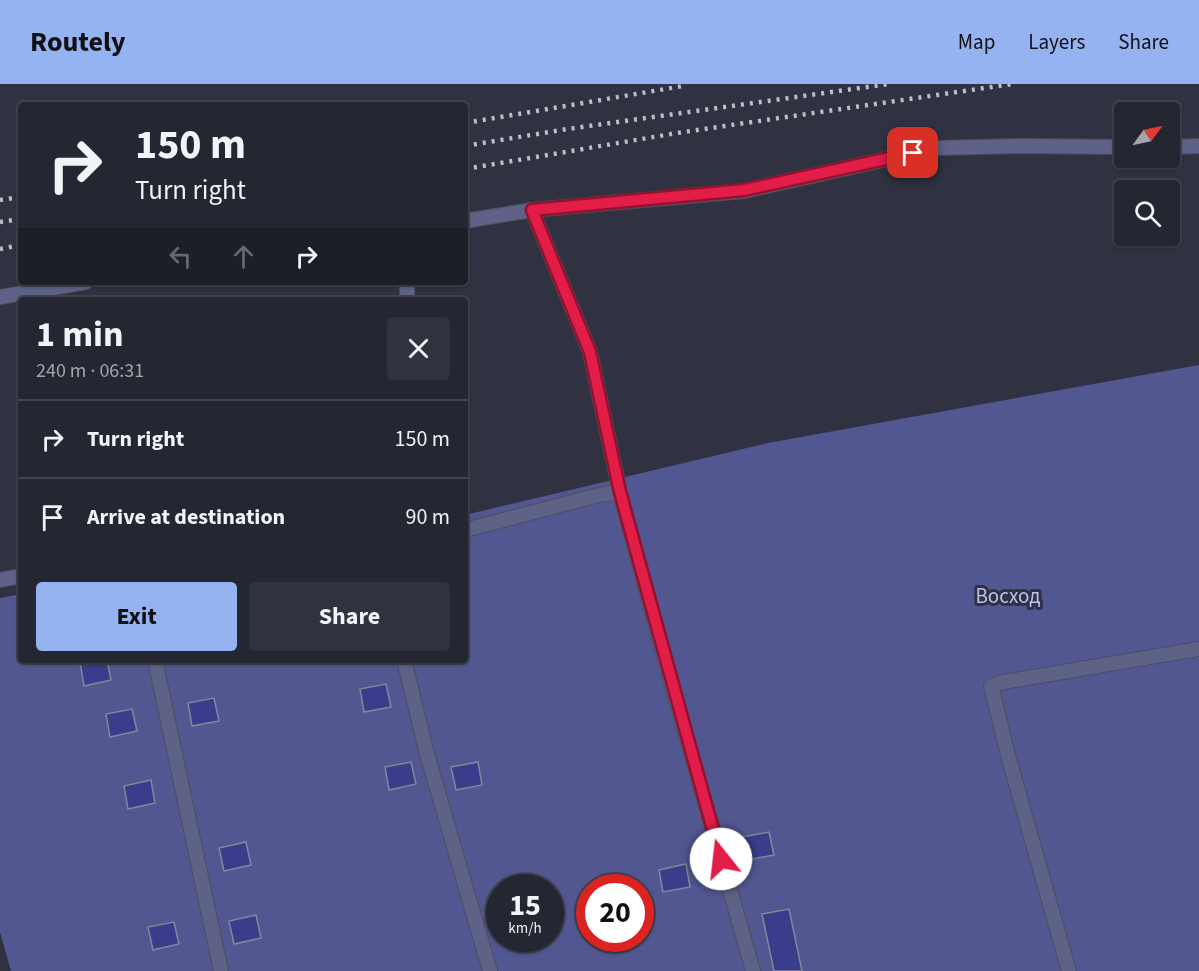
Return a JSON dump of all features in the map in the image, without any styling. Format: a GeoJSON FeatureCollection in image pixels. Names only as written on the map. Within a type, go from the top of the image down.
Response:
{"type":"FeatureCollection","features":[{"type":"Feature","properties":{"kind":"lane"},"geometry":{"type":"LineString","coordinates":[[1180,147],[1199,146]]}},
{"type":"Feature","properties":{"kind":"lane"},"geometry":{"type":"LineString","coordinates":[[468,221],[532,210],[744,190],[936,148],[1114,147]]}},
{"type":"Feature","properties":{"kind":"lane"},"geometry":{"type":"LineString","coordinates":[[532,210],[590,352],[620,492],[670,679],[753,971]]}},
{"type":"Feature","properties":{"kind":"lane"},"geometry":{"type":"LineString","coordinates":[[0,297],[69,285]]}},
{"type":"Feature","properties":{"kind":"lane"},"geometry":{"type":"LineString","coordinates":[[468,529],[599,495],[620,492]]}},
{"type":"Feature","properties":{"kind":"lane"},"geometry":{"type":"LineString","coordinates":[[0,580],[18,577]]}},
{"type":"Feature","properties":{"kind":"lane"},"geometry":{"type":"LineString","coordinates":[[1069,971],[1009,759],[991,686],[1003,682],[1199,649]]}},
{"type":"Feature","properties":{"kind":"lane"},"geometry":{"type":"LineString","coordinates":[[156,663],[221,971]]}},
{"type":"Feature","properties":{"kind":"lane"},"geometry":{"type":"LineString","coordinates":[[405,663],[427,754],[490,971]]}},
{"type":"Feature","properties":{"kind":"green space","name":"Восход"},"geometry":{"type":"Polygon","coordinates":[[[1199,365],[1199,971],[11,971],[0,932],[0,598],[18,595],[18,663],[468,663],[468,514],[768,443],[1199,365]]]}},
{"type":"Feature","properties":{"kind":"building"},"geometry":{"type":"Polygon","coordinates":[[[80,663],[108,663],[111,680],[84,686],[80,663]]]}},
{"type":"Feature","properties":{"kind":"building"},"geometry":{"type":"Polygon","coordinates":[[[386,684],[391,707],[364,712],[360,689],[386,684]]]}},
{"type":"Feature","properties":{"kind":"building"},"geometry":{"type":"Polygon","coordinates":[[[214,698],[219,721],[192,726],[188,703],[214,698]]]}},
{"type":"Feature","properties":{"kind":"building"},"geometry":{"type":"Polygon","coordinates":[[[132,709],[137,731],[110,737],[106,714],[132,709]]]}},
{"type":"Feature","properties":{"kind":"building"},"geometry":{"type":"Polygon","coordinates":[[[411,762],[416,784],[389,790],[385,767],[411,762]]]}},
{"type":"Feature","properties":{"kind":"building"},"geometry":{"type":"Polygon","coordinates":[[[478,762],[482,785],[456,790],[451,767],[478,762]]]}},
{"type":"Feature","properties":{"kind":"building"},"geometry":{"type":"Polygon","coordinates":[[[151,780],[155,803],[128,809],[124,786],[151,780]]]}},
{"type":"Feature","properties":{"kind":"building"},"geometry":{"type":"Polygon","coordinates":[[[769,832],[774,855],[747,860],[742,837],[769,832]]]}},
{"type":"Feature","properties":{"kind":"building"},"geometry":{"type":"Polygon","coordinates":[[[246,842],[251,865],[224,871],[219,848],[246,842]]]}},
{"type":"Feature","properties":{"kind":"building"},"geometry":{"type":"Polygon","coordinates":[[[686,864],[690,887],[663,892],[659,870],[686,864]]]}},
{"type":"Feature","properties":{"kind":"building"},"geometry":{"type":"Polygon","coordinates":[[[789,909],[802,971],[774,971],[762,914],[789,909]]]}},
{"type":"Feature","properties":{"kind":"building"},"geometry":{"type":"Polygon","coordinates":[[[256,915],[261,938],[234,944],[229,921],[256,915]]]}},
{"type":"Feature","properties":{"kind":"building"},"geometry":{"type":"Polygon","coordinates":[[[174,922],[179,944],[153,950],[148,927],[174,922]]]}},
{"type":"Feature","properties":{"kind":"railway"},"geometry":{"type":"LineString","coordinates":[[468,146],[561,130],[889,84]]}},
{"type":"Feature","properties":{"kind":"railway"},"geometry":{"type":"LineString","coordinates":[[468,168],[677,133],[1012,84]]}},
{"type":"Feature","properties":{"kind":"railway"},"geometry":{"type":"LineString","coordinates":[[468,122],[683,86]]}},
{"type":"Feature","properties":{"kind":"railway"},"geometry":{"type":"LineString","coordinates":[[0,200],[18,197]]}},
{"type":"Feature","properties":{"kind":"railway"},"geometry":{"type":"LineString","coordinates":[[0,222],[18,219]]}},
{"type":"Feature","properties":{"kind":"railway"},"geometry":{"type":"LineString","coordinates":[[0,249],[18,246]]}},
{"type":"Feature","properties":{"kind":"route"},"geometry":{"type":"LineString","coordinates":[[721,859],[620,492],[590,352],[532,210],[744,190],[913,153]]}}]}
